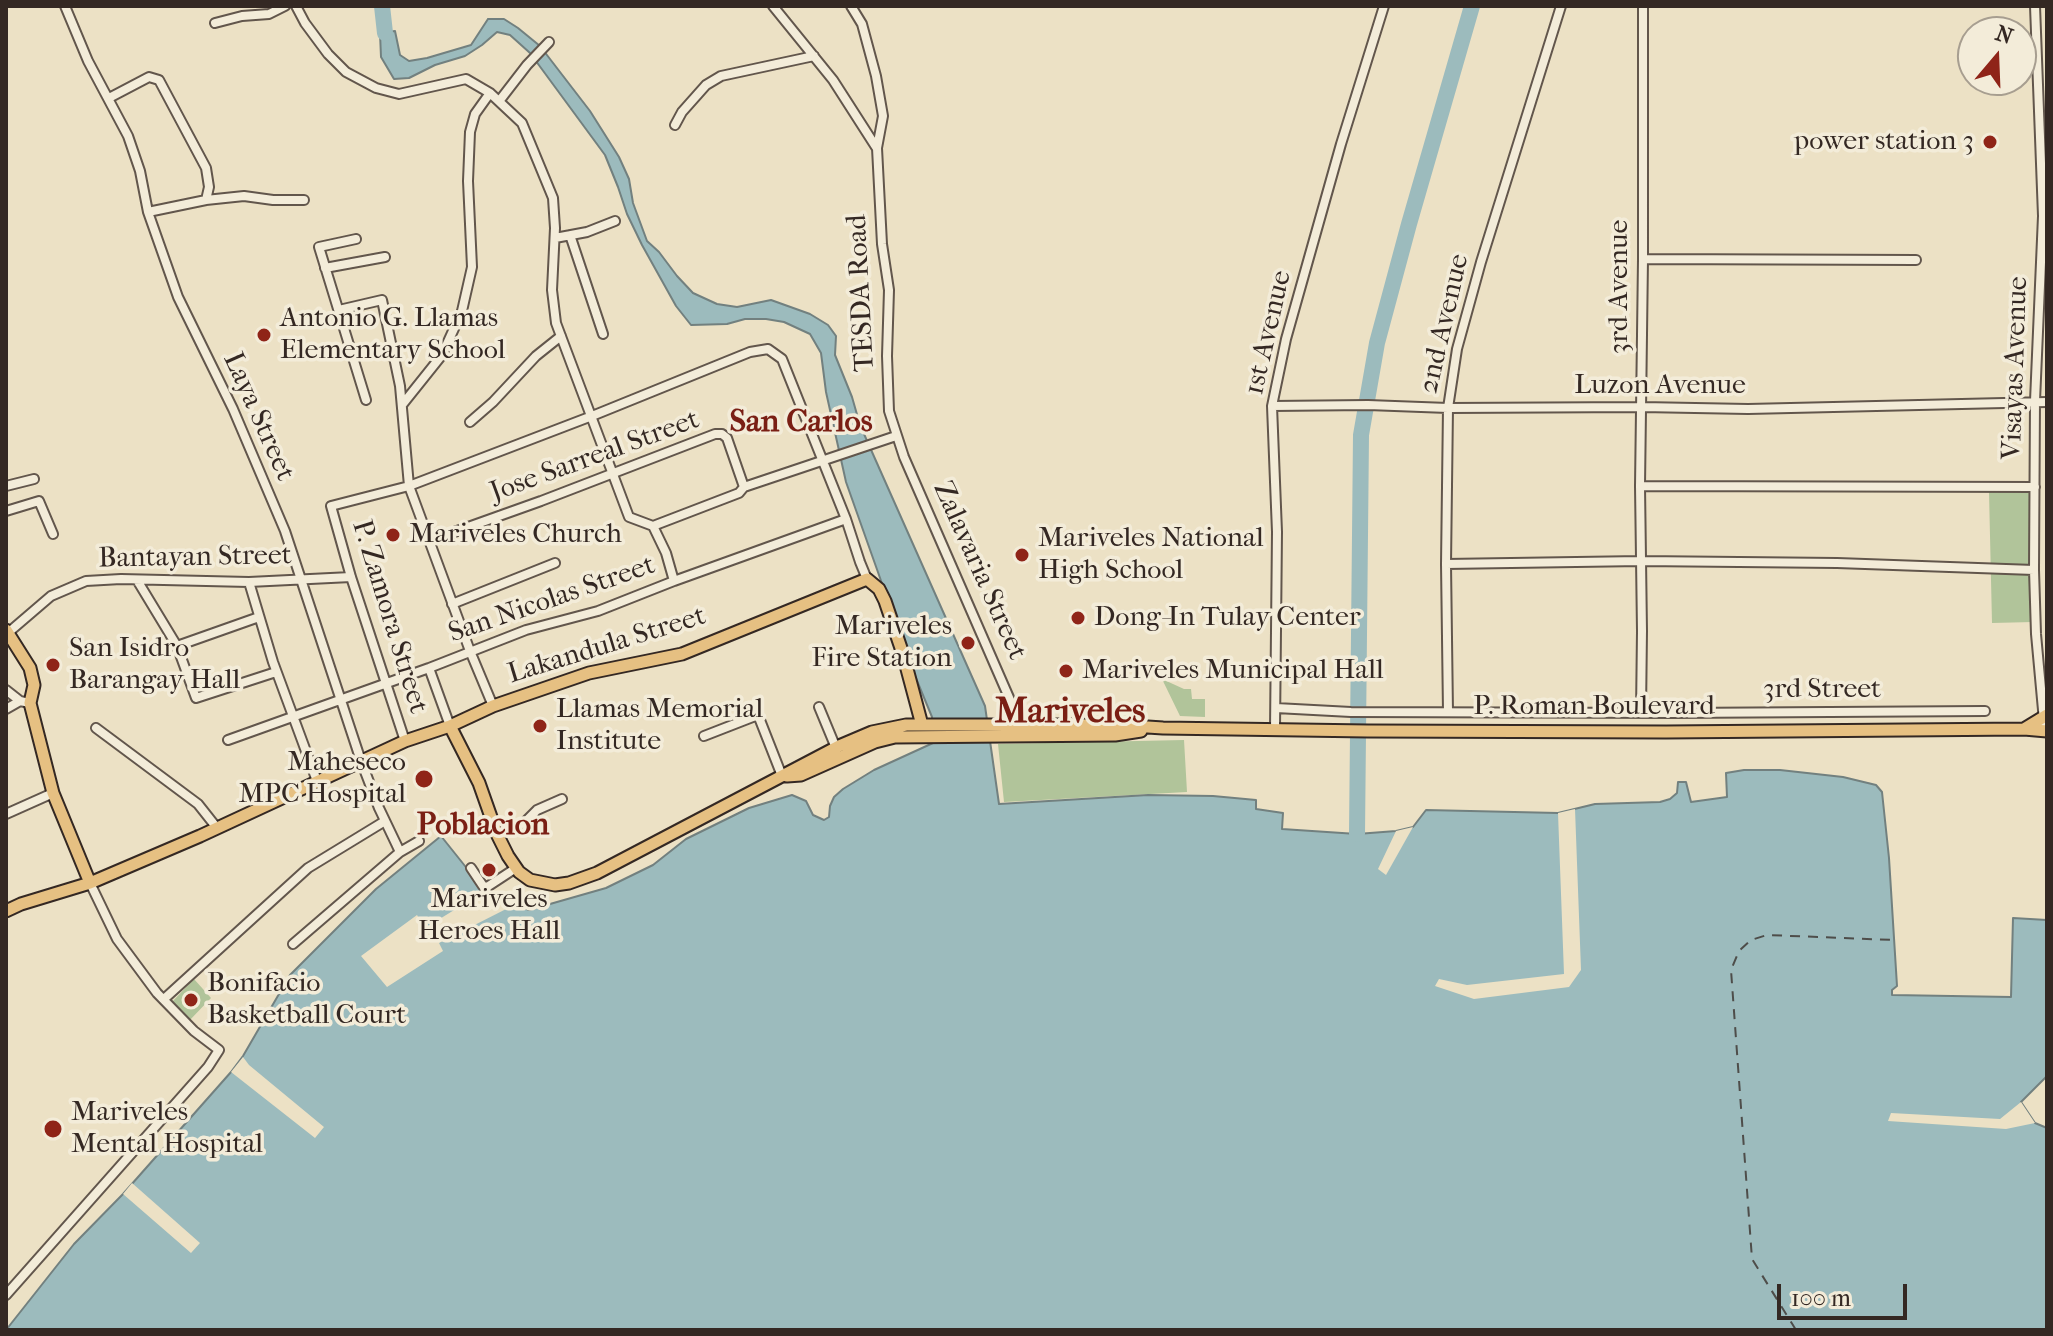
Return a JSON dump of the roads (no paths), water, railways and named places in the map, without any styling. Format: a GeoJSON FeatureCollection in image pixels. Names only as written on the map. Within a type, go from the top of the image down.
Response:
{"type":"FeatureCollection","features":[{"type":"Feature","properties":{"kind":"main road","name":"Lakandula Street"},"geometry":{"type":"LineString","coordinates":[[6,911],[90,883],[405,741],[450,726],[493,706],[589,673],[682,654],[867,579]]}},
{"type":"Feature","properties":{"kind":"main road"},"geometry":{"type":"LineString","coordinates":[[867,579],[875,583],[885,601],[928,728]]}},
{"type":"Feature","properties":{"kind":"main road"},"geometry":{"type":"LineString","coordinates":[[7,631],[30,668],[34,685],[25,702],[53,793],[90,883]]}},
{"type":"Feature","properties":{"kind":"main road"},"geometry":{"type":"LineString","coordinates":[[2024,729],[2046,715]]}},
{"type":"Feature","properties":{"kind":"main road","name":"P. Roman Boulevard"},"geometry":{"type":"LineString","coordinates":[[516,868],[530,880],[555,885],[597,873],[836,748],[882,729],[906,725],[1115,735],[1163,728]]}},
{"type":"Feature","properties":{"kind":"main road","name":"P. Roman Boulevard"},"geometry":{"type":"LineString","coordinates":[[998,730],[1021,725],[1117,725],[1368,731],[2024,729],[2046,732]]}},
{"type":"Feature","properties":{"kind":"main road"},"geometry":{"type":"LineString","coordinates":[[450,726],[479,783],[497,834],[516,868]]}},
{"type":"Feature","properties":{"kind":"main road","name":"P. Roman Boulevard"},"geometry":{"type":"LineString","coordinates":[[782,776],[801,775],[875,742],[928,728]]}},
{"type":"Feature","properties":{"kind":"street","name":"Laya Street"},"geometry":{"type":"LineString","coordinates":[[65,6],[88,61],[132,147],[148,212],[178,297],[233,409],[285,531],[361,761],[400,852]]}},
{"type":"Feature","properties":{"kind":"street"},"geometry":{"type":"LineString","coordinates":[[215,23],[242,16],[269,14],[285,6]]}},
{"type":"Feature","properties":{"kind":"street"},"geometry":{"type":"LineString","coordinates":[[296,6],[328,54],[346,72],[376,88],[399,94],[466,79],[500,100],[522,123],[553,198],[555,238],[552,290],[556,323],[629,517],[653,526],[739,493],[744,487],[896,436]]}},
{"type":"Feature","properties":{"kind":"street"},"geometry":{"type":"LineString","coordinates":[[773,6],[833,80],[877,148]]}},
{"type":"Feature","properties":{"kind":"street","name":"TESDA Road"},"geometry":{"type":"LineString","coordinates":[[851,6],[862,24],[883,116],[877,148],[882,244],[889,290],[889,411],[896,436]]}},
{"type":"Feature","properties":{"kind":"street","name":"1st Avenue"},"geometry":{"type":"LineString","coordinates":[[1275,729],[1277,532],[1272,406],[1286,339],[1384,6]]}},
{"type":"Feature","properties":{"kind":"street","name":"2nd Avenue"},"geometry":{"type":"LineString","coordinates":[[1448,712],[1448,408],[1457,349],[1561,6]]}},
{"type":"Feature","properties":{"kind":"street","name":"3rd Avenue"},"geometry":{"type":"LineString","coordinates":[[1641,712],[1643,6]]}},
{"type":"Feature","properties":{"kind":"street","name":"Visayas Avenue"},"geometry":{"type":"LineString","coordinates":[[2035,6],[2043,216],[2035,401],[2034,570],[2036,634],[2046,732]]}},
{"type":"Feature","properties":{"kind":"street"},"geometry":{"type":"LineString","coordinates":[[500,100],[547,44]]}},
{"type":"Feature","properties":{"kind":"street"},"geometry":{"type":"LineString","coordinates":[[675,125],[682,112],[706,85],[721,76],[814,56]]}},
{"type":"Feature","properties":{"kind":"street"},"geometry":{"type":"LineString","coordinates":[[109,98],[149,77],[159,80],[206,168],[209,187],[206,200]]}},
{"type":"Feature","properties":{"kind":"street"},"geometry":{"type":"LineString","coordinates":[[402,405],[442,355],[462,311],[472,267],[468,181],[470,132],[475,114],[490,93]]}},
{"type":"Feature","properties":{"kind":"street"},"geometry":{"type":"LineString","coordinates":[[148,212],[244,196],[304,200]]}},
{"type":"Feature","properties":{"kind":"street"},"geometry":{"type":"LineString","coordinates":[[555,238],[587,232],[615,221]]}},
{"type":"Feature","properties":{"kind":"street"},"geometry":{"type":"LineString","coordinates":[[570,235],[603,334]]}},
{"type":"Feature","properties":{"kind":"street"},"geometry":{"type":"LineString","coordinates":[[356,239],[319,247],[366,400]]}},
{"type":"Feature","properties":{"kind":"street"},"geometry":{"type":"LineString","coordinates":[[325,268],[385,257]]}},
{"type":"Feature","properties":{"kind":"street"},"geometry":{"type":"LineString","coordinates":[[1643,259],[1916,260]]}},
{"type":"Feature","properties":{"kind":"street"},"geometry":{"type":"LineString","coordinates":[[339,310],[382,300],[402,405],[409,486],[493,706]]}},
{"type":"Feature","properties":{"kind":"street"},"geometry":{"type":"LineString","coordinates":[[470,422],[536,356],[561,336]]}},
{"type":"Feature","properties":{"kind":"street"},"geometry":{"type":"LineString","coordinates":[[409,486],[750,352],[768,349],[786,366],[867,579]]}},
{"type":"Feature","properties":{"kind":"street","name":"Luzon Avenue"},"geometry":{"type":"LineString","coordinates":[[1272,406],[1814,408],[2047,402]]}},
{"type":"Feature","properties":{"kind":"street","name":"Jose Sarreal Street"},"geometry":{"type":"LineString","coordinates":[[429,541],[715,434],[727,438],[744,487]]}},
{"type":"Feature","properties":{"kind":"street","name":"Zalavaria Street"},"geometry":{"type":"LineString","coordinates":[[896,436],[1021,725]]}},
{"type":"Feature","properties":{"kind":"street"},"geometry":{"type":"LineString","coordinates":[[6,486],[34,479]]}},
{"type":"Feature","properties":{"kind":"street","name":"P. Zamora Street"},"geometry":{"type":"LineString","coordinates":[[405,741],[331,506],[409,486]]}},
{"type":"Feature","properties":{"kind":"street"},"geometry":{"type":"LineString","coordinates":[[1640,486],[2035,487]]}},
{"type":"Feature","properties":{"kind":"street"},"geometry":{"type":"LineString","coordinates":[[6,511],[39,501],[53,534]]}},
{"type":"Feature","properties":{"kind":"street","name":"San Nicolas Street"},"geometry":{"type":"LineString","coordinates":[[228,740],[526,630],[598,611],[846,519]]}},
{"type":"Feature","properties":{"kind":"street"},"geometry":{"type":"LineString","coordinates":[[653,526],[666,553],[674,581]]}},
{"type":"Feature","properties":{"kind":"street"},"geometry":{"type":"LineString","coordinates":[[1446,564],[1641,561],[1837,563],[2034,570]]}},
{"type":"Feature","properties":{"kind":"street"},"geometry":{"type":"LineString","coordinates":[[452,604],[555,563]]}},
{"type":"Feature","properties":{"kind":"street","name":"Bantayan Street"},"geometry":{"type":"LineString","coordinates":[[7,631],[51,596],[86,581],[249,582],[351,577]]}},
{"type":"Feature","properties":{"kind":"street"},"geometry":{"type":"LineString","coordinates":[[137,580],[177,646],[196,698],[276,672]]}},
{"type":"Feature","properties":{"kind":"street"},"geometry":{"type":"LineString","coordinates":[[249,582],[276,672],[317,781]]}},
{"type":"Feature","properties":{"kind":"street"},"geometry":{"type":"LineString","coordinates":[[177,646],[259,617]]}},
{"type":"Feature","properties":{"kind":"street"},"geometry":{"type":"LineString","coordinates":[[429,668],[450,726]]}},
{"type":"Feature","properties":{"kind":"street"},"geometry":{"type":"LineString","coordinates":[[6,690],[25,702]]}},
{"type":"Feature","properties":{"kind":"street"},"geometry":{"type":"LineString","coordinates":[[6,709],[25,702]]}},
{"type":"Feature","properties":{"kind":"street"},"geometry":{"type":"LineString","coordinates":[[819,707],[836,748]]}},
{"type":"Feature","properties":{"kind":"street","name":"3rd Street"},"geometry":{"type":"LineString","coordinates":[[1276,708],[1351,712],[1985,711]]}},
{"type":"Feature","properties":{"kind":"street"},"geometry":{"type":"LineString","coordinates":[[1797,711],[1804,730]]}},
{"type":"Feature","properties":{"kind":"street"},"geometry":{"type":"LineString","coordinates":[[1666,732],[1675,713]]}},
{"type":"Feature","properties":{"kind":"street"},"geometry":{"type":"LineString","coordinates":[[704,736],[758,715],[782,776]]}},
{"type":"Feature","properties":{"kind":"street"},"geometry":{"type":"LineString","coordinates":[[96,728],[198,804],[217,828]]}},
{"type":"Feature","properties":{"kind":"street"},"geometry":{"type":"LineString","coordinates":[[6,814],[53,793]]}},
{"type":"Feature","properties":{"kind":"street"},"geometry":{"type":"LineString","coordinates":[[497,834],[524,823],[537,810],[562,799]]}},
{"type":"Feature","properties":{"kind":"street"},"geometry":{"type":"LineString","coordinates":[[164,999],[308,868],[385,821]]}},
{"type":"Feature","properties":{"kind":"street"},"geometry":{"type":"LineString","coordinates":[[293,944],[400,852],[419,841]]}},
{"type":"Feature","properties":{"kind":"street"},"geometry":{"type":"LineString","coordinates":[[471,868],[483,886],[487,887],[516,868]]}},
{"type":"Feature","properties":{"kind":"street"},"geometry":{"type":"LineString","coordinates":[[6,1295],[208,1067],[219,1050],[194,1031],[164,999],[117,939],[90,883]]}},
{"type":"Feature","properties":{"kind":"water"},"geometry":{"type":"Polygon","coordinates":[[[488,19],[504,19],[540,46],[590,111],[629,179],[633,203],[647,241],[693,293],[717,304],[737,307],[771,300],[810,314],[828,325],[836,336],[835,355],[860,425],[985,706],[999,804],[1148,795],[1213,796],[1256,800],[1256,809],[1283,813],[1282,829],[1357,834],[1413,827],[1426,810],[1558,813],[1595,804],[1660,802],[1677,793],[1678,782],[1686,782],[1691,802],[1727,797],[1726,773],[1780,770],[1843,777],[1876,785],[1882,792],[1897,986],[1892,990],[1892,995],[2011,997],[2013,918],[2047,920],[2047,1076],[2021,1102],[2035,1123],[2047,1128],[2047,1330],[6,1330],[74,1244],[123,1194],[231,1072],[290,975],[376,889],[441,836],[485,891],[529,910],[606,888],[653,865],[686,839],[749,808],[792,795],[806,801],[813,815],[824,820],[829,817],[834,797],[843,789],[874,770],[933,743],[932,717],[846,482],[826,392],[821,353],[810,334],[784,322],[766,319],[691,325],[676,306],[642,245],[605,155],[530,53],[510,35],[497,32],[465,56],[435,65],[409,78],[394,79],[381,57],[380,33],[395,31],[400,55],[409,61],[471,45],[488,19]]]}},
{"type":"Feature","properties":{"kind":"waterway"},"geometry":{"type":"LineString","coordinates":[[382,6],[385,33]]}},
{"type":"Feature","properties":{"kind":"waterway"},"geometry":{"type":"LineString","coordinates":[[1357,834],[1361,435],[1377,343],[1472,6]]}},
{"type":"Feature","properties":{"kind":"place","name":"power station 3"},"geometry":{"type":"Point","coordinates":[1990,142]}},
{"type":"Feature","properties":{"kind":"place","name":"Antonio G. Llamas Elementary School"},"geometry":{"type":"Point","coordinates":[264,335]}},
{"type":"Feature","properties":{"kind":"place","name":"Mariveles Church"},"geometry":{"type":"Point","coordinates":[393,535]}},
{"type":"Feature","properties":{"kind":"place","name":"Mariveles National High School"},"geometry":{"type":"Point","coordinates":[1022,555]}},
{"type":"Feature","properties":{"kind":"place","name":"Dong-In Tulay Center"},"geometry":{"type":"Point","coordinates":[1078,618]}},
{"type":"Feature","properties":{"kind":"place","name":"Mariveles Fire Station"},"geometry":{"type":"Point","coordinates":[968,643]}},
{"type":"Feature","properties":{"kind":"place","name":"San Isidro Barangay Hall"},"geometry":{"type":"Point","coordinates":[53,665]}},
{"type":"Feature","properties":{"kind":"place","name":"Mariveles Municipal Hall"},"geometry":{"type":"Point","coordinates":[1066,671]}},
{"type":"Feature","properties":{"kind":"place","name":"Llamas Memorial Institute"},"geometry":{"type":"Point","coordinates":[540,726]}},
{"type":"Feature","properties":{"kind":"place","name":"Maheseco MPC Hospital"},"geometry":{"type":"Point","coordinates":[424,779]}},
{"type":"Feature","properties":{"kind":"place","name":"Mariveles Heroes Hall"},"geometry":{"type":"Point","coordinates":[489,870]}},
{"type":"Feature","properties":{"kind":"place","name":"Bonifacio Basketball Court"},"geometry":{"type":"Point","coordinates":[191,1000]}},
{"type":"Feature","properties":{"kind":"place","name":"Mariveles Mental Hospital"},"geometry":{"type":"Point","coordinates":[53,1129]}},
{"type":"Feature","properties":{"kind":"district","name":"San Carlos"},"geometry":{"type":"Point","coordinates":[801,423]}},
{"type":"Feature","properties":{"kind":"district","name":"Mariveles"},"geometry":{"type":"Point","coordinates":[1070,713]}},
{"type":"Feature","properties":{"kind":"district","name":"Poblacion"},"geometry":{"type":"Point","coordinates":[483,826]}}]}
